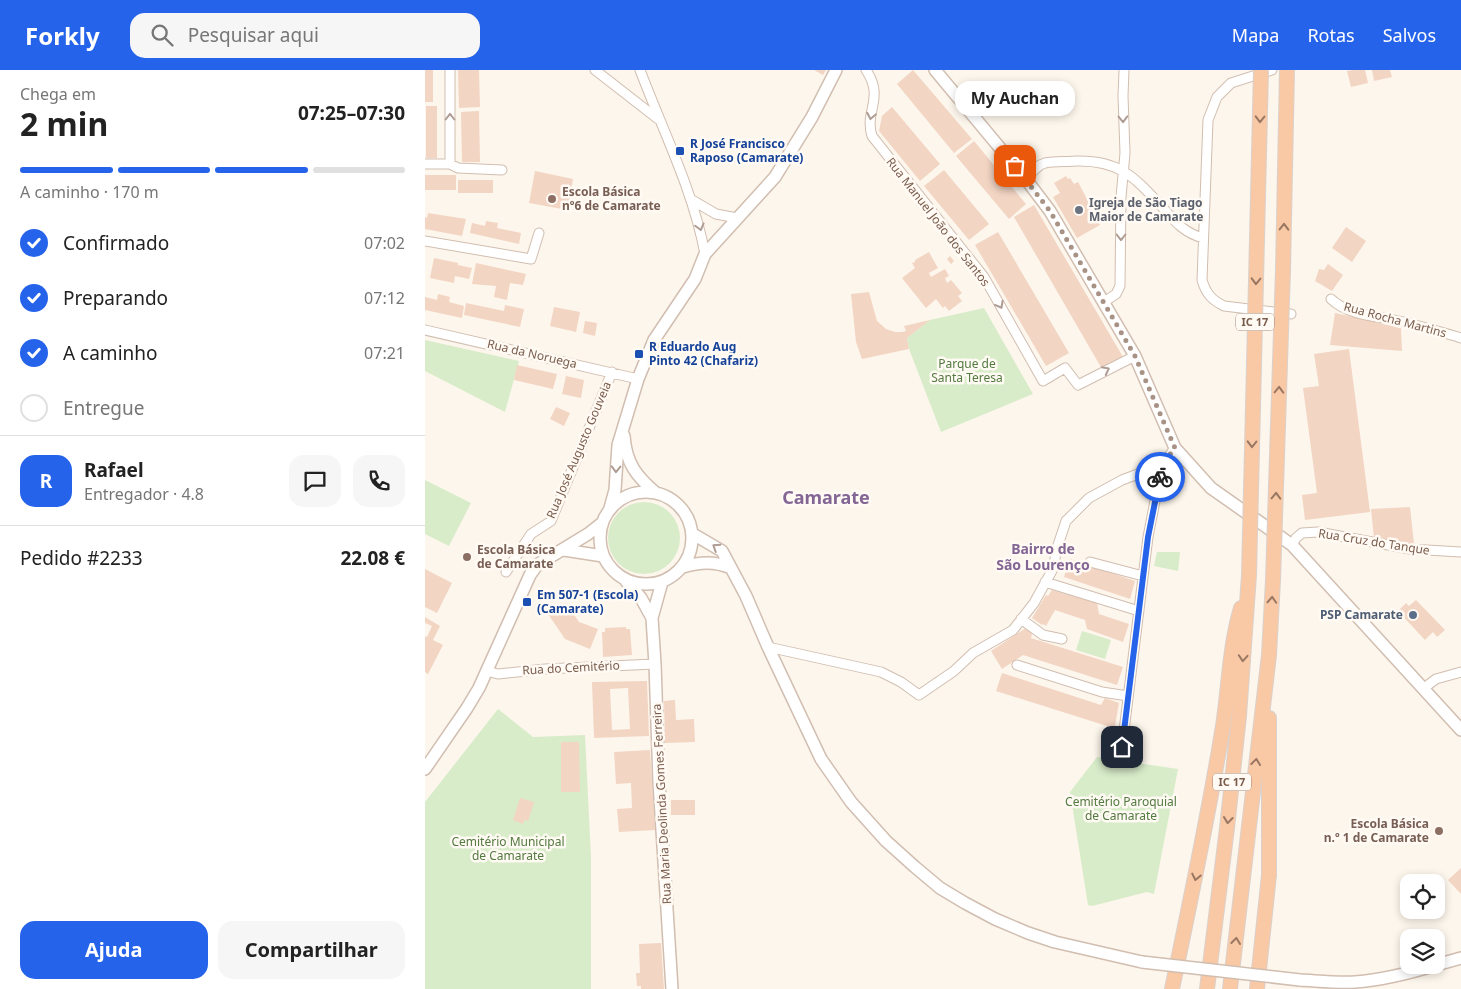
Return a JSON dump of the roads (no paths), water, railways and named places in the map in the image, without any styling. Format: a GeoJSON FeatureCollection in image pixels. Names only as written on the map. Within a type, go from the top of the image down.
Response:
{"type":"FeatureCollection","features":[{"type":"Feature","properties":{"kind":"highway","name":"IC 17"},"geometry":{"type":"LineString","coordinates":[[1207,989],[1239,716],[1249,581],[1261,70]]}},
{"type":"Feature","properties":{"kind":"highway","name":"IC 17"},"geometry":{"type":"LineString","coordinates":[[1230,989],[1269,655],[1283,270],[1287,70]]}},
{"type":"Feature","properties":{"kind":"highway"},"geometry":{"type":"LineString","coordinates":[[1172,989],[1206,829],[1224,723],[1235,628],[1249,581]]}},
{"type":"Feature","properties":{"kind":"highway"},"geometry":{"type":"LineString","coordinates":[[1257,989],[1269,875],[1269,655]]}},
{"type":"Feature","properties":{"kind":"street"},"geometry":{"type":"LineString","coordinates":[[450,70],[450,164]]}},
{"type":"Feature","properties":{"kind":"street"},"geometry":{"type":"LineString","coordinates":[[595,70],[659,120]]}},
{"type":"Feature","properties":{"kind":"street"},"geometry":{"type":"LineString","coordinates":[[640,70],[692,200],[701,228],[705,254]]}},
{"type":"Feature","properties":{"kind":"street"},"geometry":{"type":"LineString","coordinates":[[623,430],[625,452],[632,468],[641,481],[656,493],[671,500],[683,511],[693,534],[689,556],[683,567],[673,576],[662,582],[644,585],[626,580],[616,574],[608,566],[603,556],[599,540],[602,523],[610,508],[615,490],[618,445],[638,379],[654,340],[695,279],[705,254],[779,171],[812,117],[836,70]]}},
{"type":"Feature","properties":{"kind":"street","name":"Rua Manuel João dos Santos"},"geometry":{"type":"LineString","coordinates":[[866,70],[875,93],[869,126],[875,142],[983,277],[1043,381],[1065,368],[1078,385],[1135,356]]}},
{"type":"Feature","properties":{"kind":"street"},"geometry":{"type":"LineString","coordinates":[[935,70],[1050,211],[1135,356],[1175,448],[1211,488],[1292,545],[1461,730]]}},
{"type":"Feature","properties":{"kind":"street"},"geometry":{"type":"LineString","coordinates":[[1104,302],[1116,294],[1121,286],[1121,197],[1125,153],[1124,70]]}},
{"type":"Feature","properties":{"kind":"street"},"geometry":{"type":"LineString","coordinates":[[1272,70],[1231,83],[1217,97],[1208,120],[1202,280],[1204,288],[1214,301],[1224,306],[1291,314]]}},
{"type":"Feature","properties":{"kind":"street"},"geometry":{"type":"LineString","coordinates":[[1025,178],[1040,165],[1051,162],[1094,161],[1106,163],[1123,171],[1144,188],[1187,233],[1203,238]]}},
{"type":"Feature","properties":{"kind":"street"},"geometry":{"type":"LineString","coordinates":[[425,164],[450,164],[458,168],[502,170]]}},
{"type":"Feature","properties":{"kind":"street"},"geometry":{"type":"LineString","coordinates":[[692,200],[716,214],[737,218]]}},
{"type":"Feature","properties":{"kind":"street"},"geometry":{"type":"LineString","coordinates":[[425,241],[531,260],[539,233]]}},
{"type":"Feature","properties":{"kind":"street","name":"Rua Rocha Martins"},"geometry":{"type":"LineString","coordinates":[[1331,299],[1337,305],[1351,311],[1411,324],[1461,338]]}},
{"type":"Feature","properties":{"kind":"street","name":"Rua da Noruega"},"geometry":{"type":"LineString","coordinates":[[425,330],[638,379]]}},
{"type":"Feature","properties":{"kind":"street","name":"Rua José Augusto Gouveia"},"geometry":{"type":"LineString","coordinates":[[506,572],[531,534],[551,522],[612,372]]}},
{"type":"Feature","properties":{"kind":"street"},"geometry":{"type":"LineString","coordinates":[[1122,747],[1148,537],[1162,465],[1175,448]]}},
{"type":"Feature","properties":{"kind":"street"},"geometry":{"type":"LineString","coordinates":[[768,647],[881,672],[901,682],[919,695],[954,671],[973,653],[1013,630],[1034,603],[1054,567],[1066,521],[1089,498],[1122,480],[1162,465]]}},
{"type":"Feature","properties":{"kind":"street"},"geometry":{"type":"LineString","coordinates":[[610,508],[623,498],[639,492],[656,493]]}},
{"type":"Feature","properties":{"kind":"street"},"geometry":{"type":"LineString","coordinates":[[425,769],[467,708],[487,671],[530,574],[537,565],[564,550],[602,523]]}},
{"type":"Feature","properties":{"kind":"street","name":"Rua Cruz do Tanque"},"geometry":{"type":"LineString","coordinates":[[1292,545],[1301,533],[1318,532],[1410,549],[1461,552]]}},
{"type":"Feature","properties":{"kind":"street"},"geometry":{"type":"LineString","coordinates":[[693,534],[722,551],[747,596],[768,647],[821,758],[851,802],[886,841],[940,888],[965,903],[1028,933],[1071,946],[1142,962],[1300,980],[1339,982],[1376,980],[1404,974]]}},
{"type":"Feature","properties":{"kind":"street"},"geometry":{"type":"LineString","coordinates":[[564,550],[603,556]]}},
{"type":"Feature","properties":{"kind":"street"},"geometry":{"type":"LineString","coordinates":[[683,567],[711,562],[731,568]]}},
{"type":"Feature","properties":{"kind":"street"},"geometry":{"type":"LineString","coordinates":[[1091,562],[1143,576]]}},
{"type":"Feature","properties":{"kind":"street","name":"Rua Maria Deolinda Gomes Ferreira"},"geometry":{"type":"LineString","coordinates":[[626,580],[641,598],[652,618]]}},
{"type":"Feature","properties":{"kind":"street","name":"Rua Maria Deolinda Gomes Ferreira"},"geometry":{"type":"LineString","coordinates":[[662,582],[652,618],[659,782],[672,989]]}},
{"type":"Feature","properties":{"kind":"street"},"geometry":{"type":"LineString","coordinates":[[1045,582],[1139,611]]}},
{"type":"Feature","properties":{"kind":"street"},"geometry":{"type":"LineString","coordinates":[[1021,619],[1043,635],[1062,639]]}},
{"type":"Feature","properties":{"kind":"street","name":"Rua do Cemitério"},"geometry":{"type":"LineString","coordinates":[[487,671],[498,674],[545,668],[655,664]]}},
{"type":"Feature","properties":{"kind":"street"},"geometry":{"type":"LineString","coordinates":[[1017,665],[1102,692],[1128,696]]}},
{"type":"Feature","properties":{"kind":"street"},"geometry":{"type":"LineString","coordinates":[[1424,688],[1436,679],[1461,672]]}},
{"type":"Feature","properties":{"kind":"street"},"geometry":{"type":"LineString","coordinates":[[1445,962],[1461,958]]}},
{"type":"Feature","properties":{"kind":"place","name":"R José Francisco Raposo (Camarate)"},"geometry":{"type":"Point","coordinates":[680,151]}},
{"type":"Feature","properties":{"kind":"place","name":"My Auchan"},"geometry":{"type":"Point","coordinates":[1015,166]}},
{"type":"Feature","properties":{"kind":"place","name":"Escola Básica nº6 de Camarate"},"geometry":{"type":"Point","coordinates":[552,199]}},
{"type":"Feature","properties":{"kind":"place","name":"Igreja de São Tiago Maior de Camarate"},"geometry":{"type":"Point","coordinates":[1079,210]}},
{"type":"Feature","properties":{"kind":"place","name":"R Eduardo Aug Pinto 42 (Chafariz)"},"geometry":{"type":"Point","coordinates":[639,354]}},
{"type":"Feature","properties":{"kind":"place","name":"Escola Básica de Camarate"},"geometry":{"type":"Point","coordinates":[467,557]}},
{"type":"Feature","properties":{"kind":"place","name":"Em 507-1 (Escola) (Camarate)"},"geometry":{"type":"Point","coordinates":[527,602]}},
{"type":"Feature","properties":{"kind":"place","name":"PSP Camarate"},"geometry":{"type":"Point","coordinates":[1413,615]}},
{"type":"Feature","properties":{"kind":"place","name":"Escola Básica n.º 1 de Camarate"},"geometry":{"type":"Point","coordinates":[1439,831]}},
{"type":"Feature","properties":{"kind":"district","name":"Camarate"},"geometry":{"type":"Point","coordinates":[826,498]}},
{"type":"Feature","properties":{"kind":"district","name":"Bairro de São Lourenço"},"geometry":{"type":"Point","coordinates":[1043,558]}},
{"type":"Feature","properties":{"kind":"park label","name":"Parque de Santa Teresa"},"geometry":{"type":"Point","coordinates":[967,371]}},
{"type":"Feature","properties":{"kind":"park label","name":"Cemitério Paroquial de Camarate"},"geometry":{"type":"Point","coordinates":[1121,809]}},
{"type":"Feature","properties":{"kind":"park label","name":"Cemitério Municipal de Camarate"},"geometry":{"type":"Point","coordinates":[508,849]}}]}
